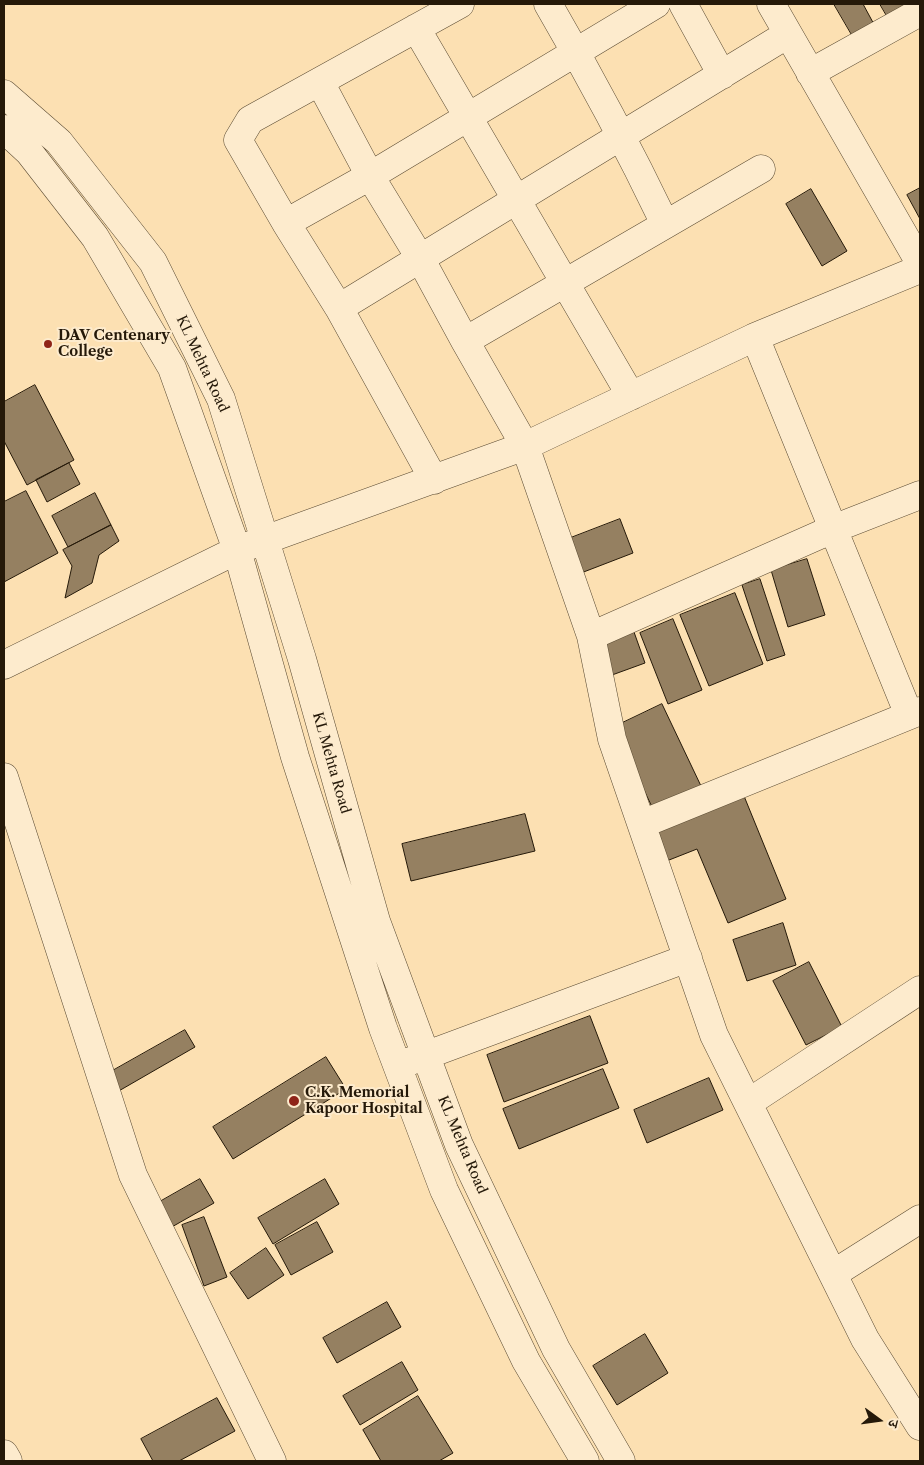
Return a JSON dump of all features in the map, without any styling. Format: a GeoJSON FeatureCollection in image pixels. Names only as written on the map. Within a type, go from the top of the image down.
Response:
{"type":"FeatureCollection","features":[{"type":"Feature","properties":{"kind":"street"},"geometry":{"type":"LineString","coordinates":[[434,480],[339,308],[286,223],[238,140],[250,120],[460,4]]}},
{"type":"Feature","properties":{"kind":"street"},"geometry":{"type":"LineString","coordinates":[[548,4],[622,136],[665,224]]}},
{"type":"Feature","properties":{"kind":"street"},"geometry":{"type":"LineString","coordinates":[[286,223],[370,176],[656,4]]}},
{"type":"Feature","properties":{"kind":"street"},"geometry":{"type":"LineString","coordinates":[[682,4],[722,75]]}},
{"type":"Feature","properties":{"kind":"street"},"geometry":{"type":"LineString","coordinates":[[772,4],[920,264]]}},
{"type":"Feature","properties":{"kind":"street"},"geometry":{"type":"LineString","coordinates":[[810,73],[920,12]]}},
{"type":"Feature","properties":{"kind":"street"},"geometry":{"type":"LineString","coordinates":[[416,28],[631,396]]}},
{"type":"Feature","properties":{"kind":"street"},"geometry":{"type":"LineString","coordinates":[[339,308],[788,34]]}},
{"type":"Feature","properties":{"kind":"street"},"geometry":{"type":"LineString","coordinates":[[320,82],[370,176],[420,258],[465,341],[526,446],[591,636],[612,739],[714,1035],[865,1339],[920,1426]]}},
{"type":"Feature","properties":{"kind":"street","name":"KL Mehta Road"},"geometry":{"type":"LineString","coordinates":[[4,94],[59,142],[153,262],[221,399],[302,659],[376,921],[425,1056],[459,1145],[556,1349],[620,1461]]}},
{"type":"Feature","properties":{"kind":"street"},"geometry":{"type":"LineString","coordinates":[[4,129],[30,152],[95,237],[172,368],[237,550],[295,757],[383,1028],[448,1199],[526,1361],[585,1461]]}},
{"type":"Feature","properties":{"kind":"street"},"geometry":{"type":"LineString","coordinates":[[465,341],[761,169]]}},
{"type":"Feature","properties":{"kind":"street"},"geometry":{"type":"LineString","coordinates":[[4,665],[237,550],[526,446],[755,337],[920,269]]}},
{"type":"Feature","properties":{"kind":"street"},"geometry":{"type":"LineString","coordinates":[[642,824],[914,713],[833,529],[755,337]]}},
{"type":"Feature","properties":{"kind":"street"},"geometry":{"type":"LineString","coordinates":[[591,636],[833,529],[920,495]]}},
{"type":"Feature","properties":{"kind":"street"},"geometry":{"type":"LineString","coordinates":[[4,776],[134,1175],[272,1461]]}},
{"type":"Feature","properties":{"kind":"street"},"geometry":{"type":"LineString","coordinates":[[398,1066],[688,958]]}},
{"type":"Feature","properties":{"kind":"street"},"geometry":{"type":"LineString","coordinates":[[748,1103],[920,990]]}},
{"type":"Feature","properties":{"kind":"street"},"geometry":{"type":"LineString","coordinates":[[833,1274],[920,1219]]}},
{"type":"Feature","properties":{"kind":"street"},"geometry":{"type":"LineString","coordinates":[[4,1454],[8,1461]]}},
{"type":"Feature","properties":{"kind":"building"},"geometry":{"type":"Polygon","coordinates":[[[834,4],[863,4],[876,28],[855,40],[834,4]]]}},
{"type":"Feature","properties":{"kind":"building"},"geometry":{"type":"Polygon","coordinates":[[[880,4],[911,4],[890,21],[880,4]]]}},
{"type":"Feature","properties":{"kind":"building"},"geometry":{"type":"Polygon","coordinates":[[[920,188],[920,219],[907,195],[920,188]]]}},
{"type":"Feature","properties":{"kind":"building"},"geometry":{"type":"Polygon","coordinates":[[[811,189],[847,251],[822,266],[786,204],[811,189]]]}},
{"type":"Feature","properties":{"kind":"building"},"geometry":{"type":"Polygon","coordinates":[[[35,385],[74,460],[27,485],[4,441],[4,402],[35,385]]]}},
{"type":"Feature","properties":{"kind":"building"},"geometry":{"type":"Polygon","coordinates":[[[69,463],[80,484],[47,502],[36,480],[69,463]]]}},
{"type":"Feature","properties":{"kind":"building"},"geometry":{"type":"Polygon","coordinates":[[[26,491],[58,553],[4,582],[4,502],[26,491]]]}},
{"type":"Feature","properties":{"kind":"building"},"geometry":{"type":"Polygon","coordinates":[[[95,493],[111,525],[68,547],[52,516],[95,493]]]}},
{"type":"Feature","properties":{"kind":"building"},"geometry":{"type":"Polygon","coordinates":[[[620,519],[633,553],[581,573],[568,539],[620,519]]]}},
{"type":"Feature","properties":{"kind":"building"},"geometry":{"type":"Polygon","coordinates":[[[111,525],[119,541],[99,555],[92,583],[65,598],[72,566],[63,550],[111,525]]]}},
{"type":"Feature","properties":{"kind":"building"},"geometry":{"type":"Polygon","coordinates":[[[807,559],[825,615],[788,627],[771,570],[807,559]]]}},
{"type":"Feature","properties":{"kind":"building"},"geometry":{"type":"Polygon","coordinates":[[[760,579],[785,655],[767,661],[742,585],[760,579]]]}},
{"type":"Feature","properties":{"kind":"building"},"geometry":{"type":"Polygon","coordinates":[[[735,593],[763,664],[709,686],[680,615],[735,593]]]}},
{"type":"Feature","properties":{"kind":"building"},"geometry":{"type":"Polygon","coordinates":[[[673,619],[702,690],[668,704],[640,633],[673,619]]]}},
{"type":"Feature","properties":{"kind":"building"},"geometry":{"type":"Polygon","coordinates":[[[634,632],[645,663],[612,675],[601,645],[634,632]]]}},
{"type":"Feature","properties":{"kind":"building"},"geometry":{"type":"Polygon","coordinates":[[[662,704],[701,786],[653,809],[614,727],[662,704]]]}},
{"type":"Feature","properties":{"kind":"building"},"geometry":{"type":"Polygon","coordinates":[[[744,796],[786,899],[728,923],[697,849],[664,862],[652,834],[744,796]]]}},
{"type":"Feature","properties":{"kind":"building"},"geometry":{"type":"Polygon","coordinates":[[[525,814],[535,851],[411,881],[402,844],[525,814]]]}},
{"type":"Feature","properties":{"kind":"building"},"geometry":{"type":"Polygon","coordinates":[[[783,923],[796,965],[747,981],[733,940],[783,923]]]}},
{"type":"Feature","properties":{"kind":"building"},"geometry":{"type":"Polygon","coordinates":[[[809,962],[842,1027],[806,1045],[773,981],[809,962]]]}},
{"type":"Feature","properties":{"kind":"building"},"geometry":{"type":"Polygon","coordinates":[[[590,1016],[608,1063],[504,1102],[487,1055],[590,1016]]]}},
{"type":"Feature","properties":{"kind":"building"},"geometry":{"type":"Polygon","coordinates":[[[185,1030],[195,1047],[117,1092],[107,1074],[185,1030]]]}},
{"type":"Feature","properties":{"kind":"building"},"geometry":{"type":"Polygon","coordinates":[[[326,1057],[346,1089],[233,1159],[213,1127],[326,1057]]]}},
{"type":"Feature","properties":{"kind":"building"},"geometry":{"type":"Polygon","coordinates":[[[603,1069],[619,1108],[519,1149],[503,1109],[603,1069]]]}},
{"type":"Feature","properties":{"kind":"building"},"geometry":{"type":"Polygon","coordinates":[[[709,1078],[723,1110],[647,1143],[634,1110],[709,1078]]]}},
{"type":"Feature","properties":{"kind":"building"},"geometry":{"type":"Polygon","coordinates":[[[200,1179],[214,1203],[170,1228],[156,1204],[200,1179]]]}},
{"type":"Feature","properties":{"kind":"building"},"geometry":{"type":"Polygon","coordinates":[[[325,1179],[339,1204],[273,1244],[258,1218],[325,1179]]]}},
{"type":"Feature","properties":{"kind":"building"},"geometry":{"type":"Polygon","coordinates":[[[204,1217],[227,1277],[204,1286],[182,1225],[204,1217]]]}},
{"type":"Feature","properties":{"kind":"building"},"geometry":{"type":"Polygon","coordinates":[[[317,1222],[333,1252],[291,1275],[275,1245],[317,1222]]]}},
{"type":"Feature","properties":{"kind":"building"},"geometry":{"type":"Polygon","coordinates":[[[266,1248],[284,1275],[248,1299],[230,1273],[266,1248]]]}},
{"type":"Feature","properties":{"kind":"building"},"geometry":{"type":"Polygon","coordinates":[[[387,1302],[401,1327],[337,1363],[323,1338],[387,1302]]]}},
{"type":"Feature","properties":{"kind":"building"},"geometry":{"type":"Polygon","coordinates":[[[645,1334],[668,1373],[617,1405],[593,1366],[645,1334]]]}},
{"type":"Feature","properties":{"kind":"building"},"geometry":{"type":"Polygon","coordinates":[[[402,1362],[418,1390],[360,1425],[343,1396],[402,1362]]]}},
{"type":"Feature","properties":{"kind":"building"},"geometry":{"type":"Polygon","coordinates":[[[418,1396],[453,1453],[439,1461],[381,1461],[363,1430],[418,1396]]]}},
{"type":"Feature","properties":{"kind":"building"},"geometry":{"type":"Polygon","coordinates":[[[217,1398],[235,1431],[179,1461],[153,1461],[141,1439],[217,1398]]]}},
{"type":"Feature","properties":{"kind":"place","name":"DAV Centenary College"},"geometry":{"type":"Point","coordinates":[48,344]}},
{"type":"Feature","properties":{"kind":"place","name":"C.K. Memorial Kapoor Hospital"},"geometry":{"type":"Point","coordinates":[294,1101]}}]}
